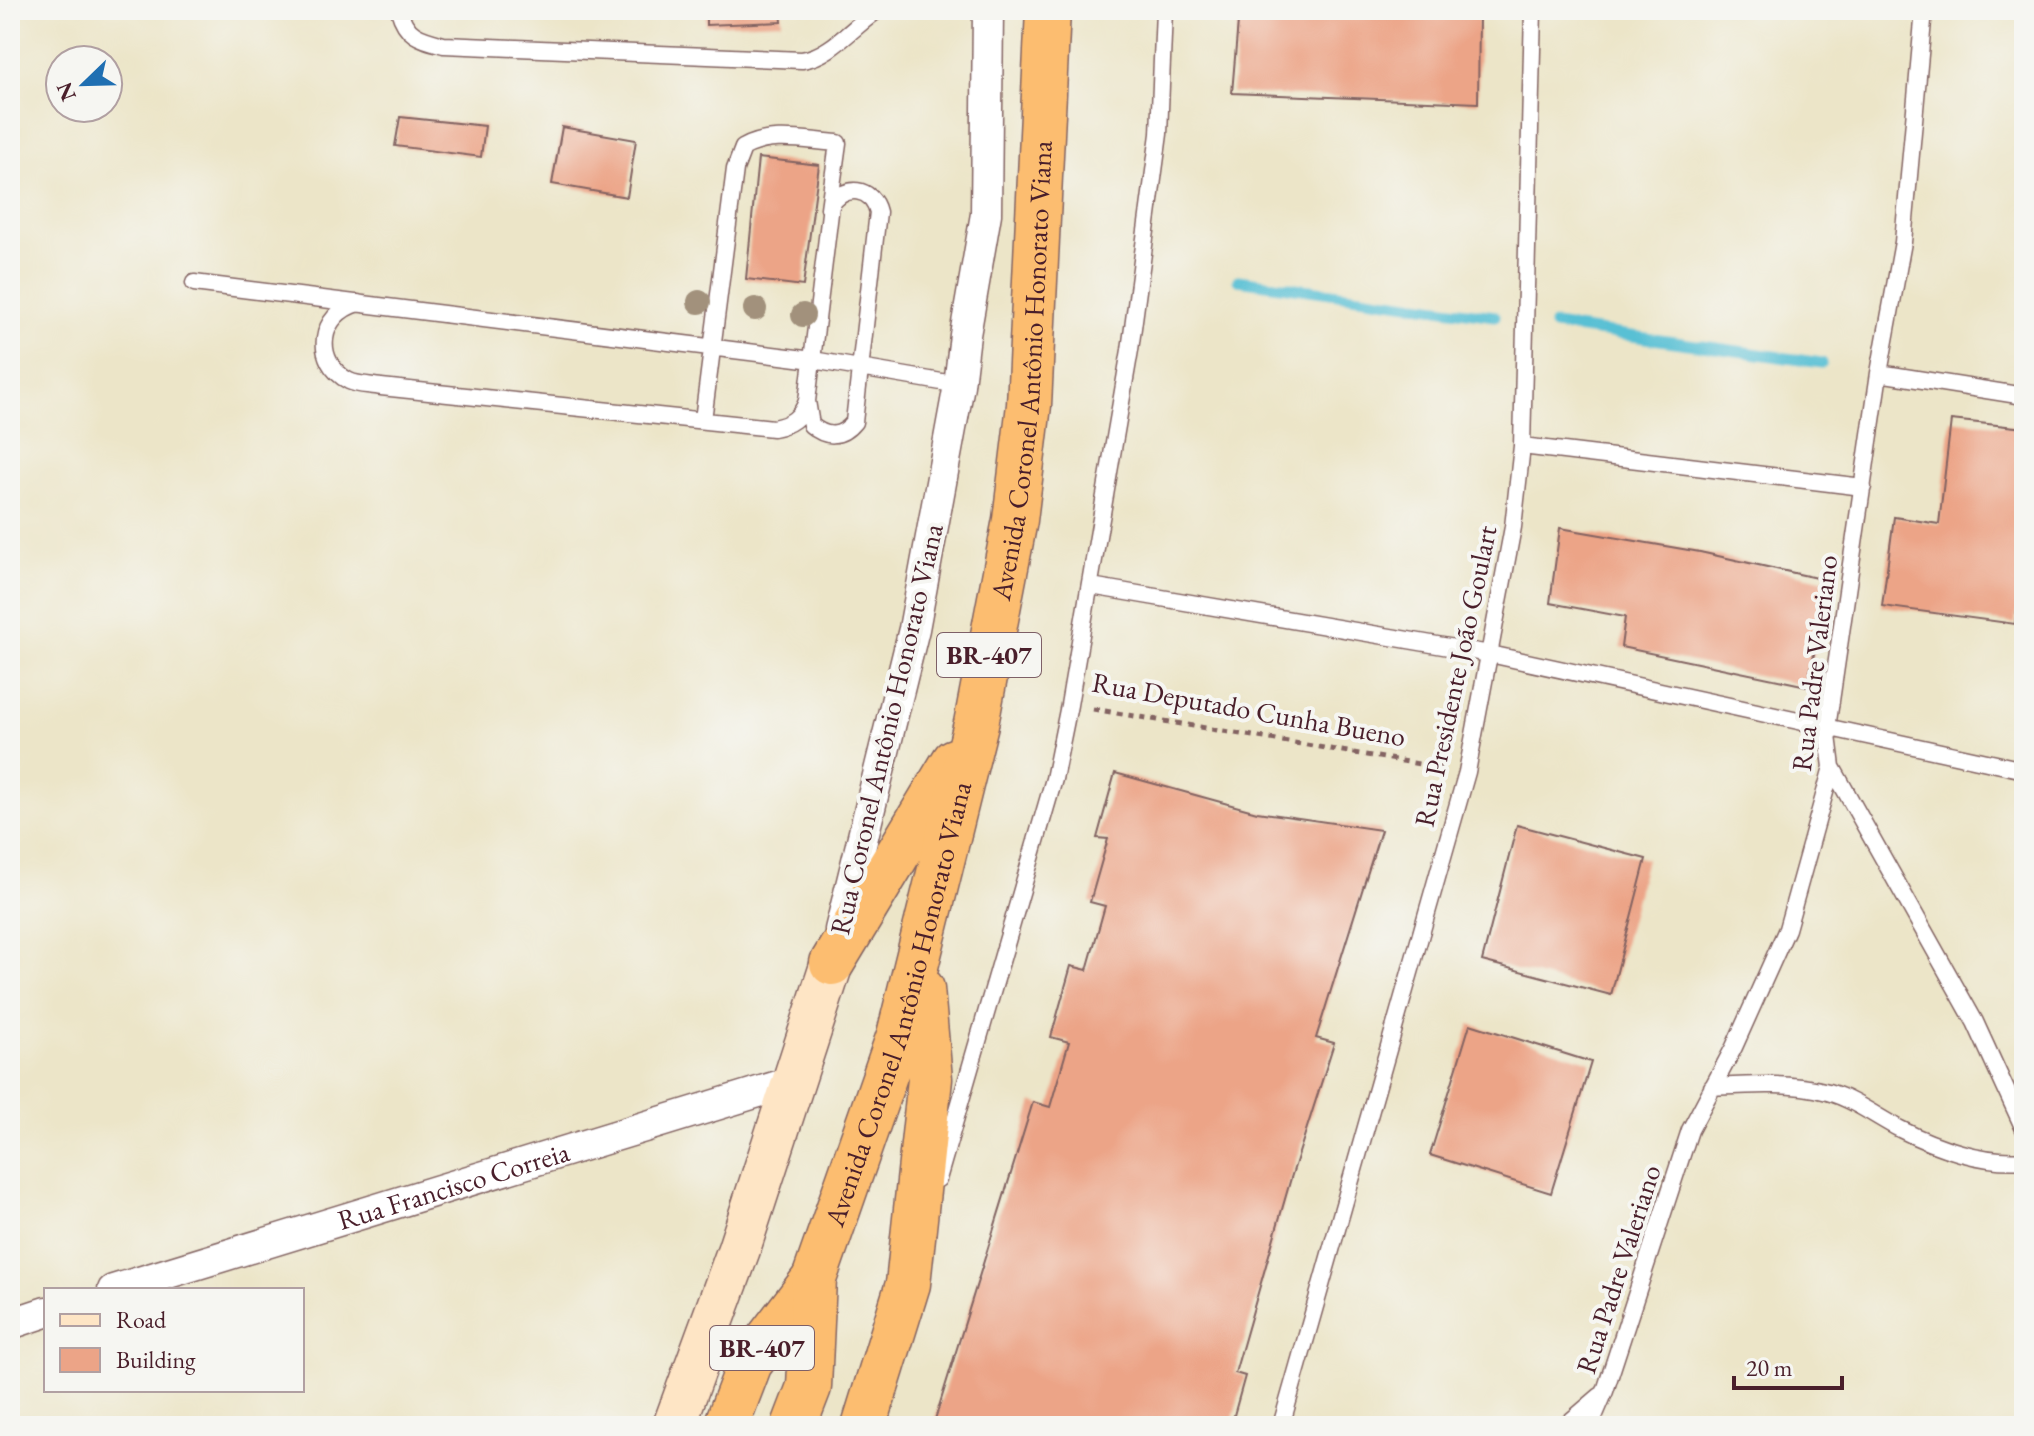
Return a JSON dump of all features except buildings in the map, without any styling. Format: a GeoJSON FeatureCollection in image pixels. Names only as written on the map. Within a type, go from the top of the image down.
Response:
{"type":"FeatureCollection","features":[{"type":"Feature","properties":{"kind":"highway","name":"Avenida Coronel Antônio Honorato Viana"},"geometry":{"type":"LineString","coordinates":[[814,1279],[899,1035],[976,724],[1015,520],[1029,405],[1048,10]]}},
{"type":"Feature","properties":{"kind":"highway"},"geometry":{"type":"LineString","coordinates":[[832,963],[976,724]]}},
{"type":"Feature","properties":{"kind":"highway","name":"BR-407"},"geometry":{"type":"LineString","coordinates":[[864,1426],[908,1284],[930,1079],[919,958]]}},
{"type":"Feature","properties":{"kind":"highway","name":"BR-407"},"geometry":{"type":"LineString","coordinates":[[726,1426],[750,1363],[814,1279]]}},
{"type":"Feature","properties":{"kind":"highway","name":"BR-407"},"geometry":{"type":"LineString","coordinates":[[794,1426],[809,1387],[814,1279]]}},
{"type":"Feature","properties":{"kind":"main road","name":"Rua Coronel Antônio Honorato Viana"},"geometry":{"type":"LineString","coordinates":[[674,1426],[739,1249],[832,963]]}},
{"type":"Feature","properties":{"kind":"street","name":"Rua Coronel Antônio Honorato Viana"},"geometry":{"type":"LineString","coordinates":[[832,963],[914,629],[959,385],[986,214],[988,10]]}},
{"type":"Feature","properties":{"kind":"street","name":"Rua Francisco Correia"},"geometry":{"type":"LineString","coordinates":[[120,1288],[794,1081]]}},
{"type":"Feature","properties":{"kind":"street"},"geometry":{"type":"LineString","coordinates":[[10,1324],[44,1313]]}},
{"type":"Feature","properties":{"kind":"lane"},"geometry":{"type":"LineString","coordinates":[[399,10],[407,30],[417,39],[444,45],[802,60],[816,58],[853,18],[878,10]]}},
{"type":"Feature","properties":{"kind":"lane"},"geometry":{"type":"LineString","coordinates":[[908,1284],[1054,779],[1069,705],[1130,350],[1159,134],[1164,10]]}},
{"type":"Feature","properties":{"kind":"lane","name":"Rua Presidente João Goulart"},"geometry":{"type":"LineString","coordinates":[[1281,1426],[1467,772],[1513,527],[1522,446],[1533,10]]}},
{"type":"Feature","properties":{"kind":"lane","name":"Rua Padre Valeriano"},"geometry":{"type":"LineString","coordinates":[[1590,1426],[1605,1391],[1690,1130],[1734,1047],[1787,929],[1832,767],[1827,728],[1879,373],[1903,242],[1924,10]]}},
{"type":"Feature","properties":{"kind":"lane"},"geometry":{"type":"LineString","coordinates":[[358,303],[344,307],[333,316],[327,325],[325,340],[327,356],[349,381],[381,387],[773,428],[783,426],[803,412],[807,401],[838,143],[769,139],[758,140],[743,148],[735,169],[703,420]]}},
{"type":"Feature","properties":{"kind":"lane"},"geometry":{"type":"LineString","coordinates":[[807,401],[808,417],[818,431],[833,436],[842,433],[854,422],[878,212],[876,204],[865,193],[851,190],[836,197],[829,213]]}},
{"type":"Feature","properties":{"kind":"lane"},"geometry":{"type":"LineString","coordinates":[[194,283],[712,346],[861,367],[959,385]]}},
{"type":"Feature","properties":{"kind":"lane"},"geometry":{"type":"LineString","coordinates":[[1879,373],[2024,396]]}},
{"type":"Feature","properties":{"kind":"lane"},"geometry":{"type":"LineString","coordinates":[[1522,446],[1863,487]]}},
{"type":"Feature","properties":{"kind":"lane"},"geometry":{"type":"LineString","coordinates":[[1091,586],[1490,654],[2024,770]]}},
{"type":"Feature","properties":{"kind":"lane"},"geometry":{"type":"LineString","coordinates":[[1832,767],[1975,1022],[2024,1129]]}},
{"type":"Feature","properties":{"kind":"lane"},"geometry":{"type":"LineString","coordinates":[[1712,1087],[1770,1084],[1829,1092],[1904,1131],[1955,1151],[2009,1162],[2024,1160]]}},
{"type":"Feature","properties":{"kind":"lane"},"geometry":{"type":"LineString","coordinates":[[1565,1426],[1605,1391]]}},
{"type":"Feature","properties":{"kind":"path","name":"Rua Deputado Cunha Bueno"},"geometry":{"type":"LineString","coordinates":[[1069,705],[1467,772]]}},
{"type":"Feature","properties":{"kind":"waterway"},"geometry":{"type":"LineString","coordinates":[[1238,280],[1495,316]]}},
{"type":"Feature","properties":{"kind":"waterway"},"geometry":{"type":"LineString","coordinates":[[1554,325],[1822,363]]}}]}
